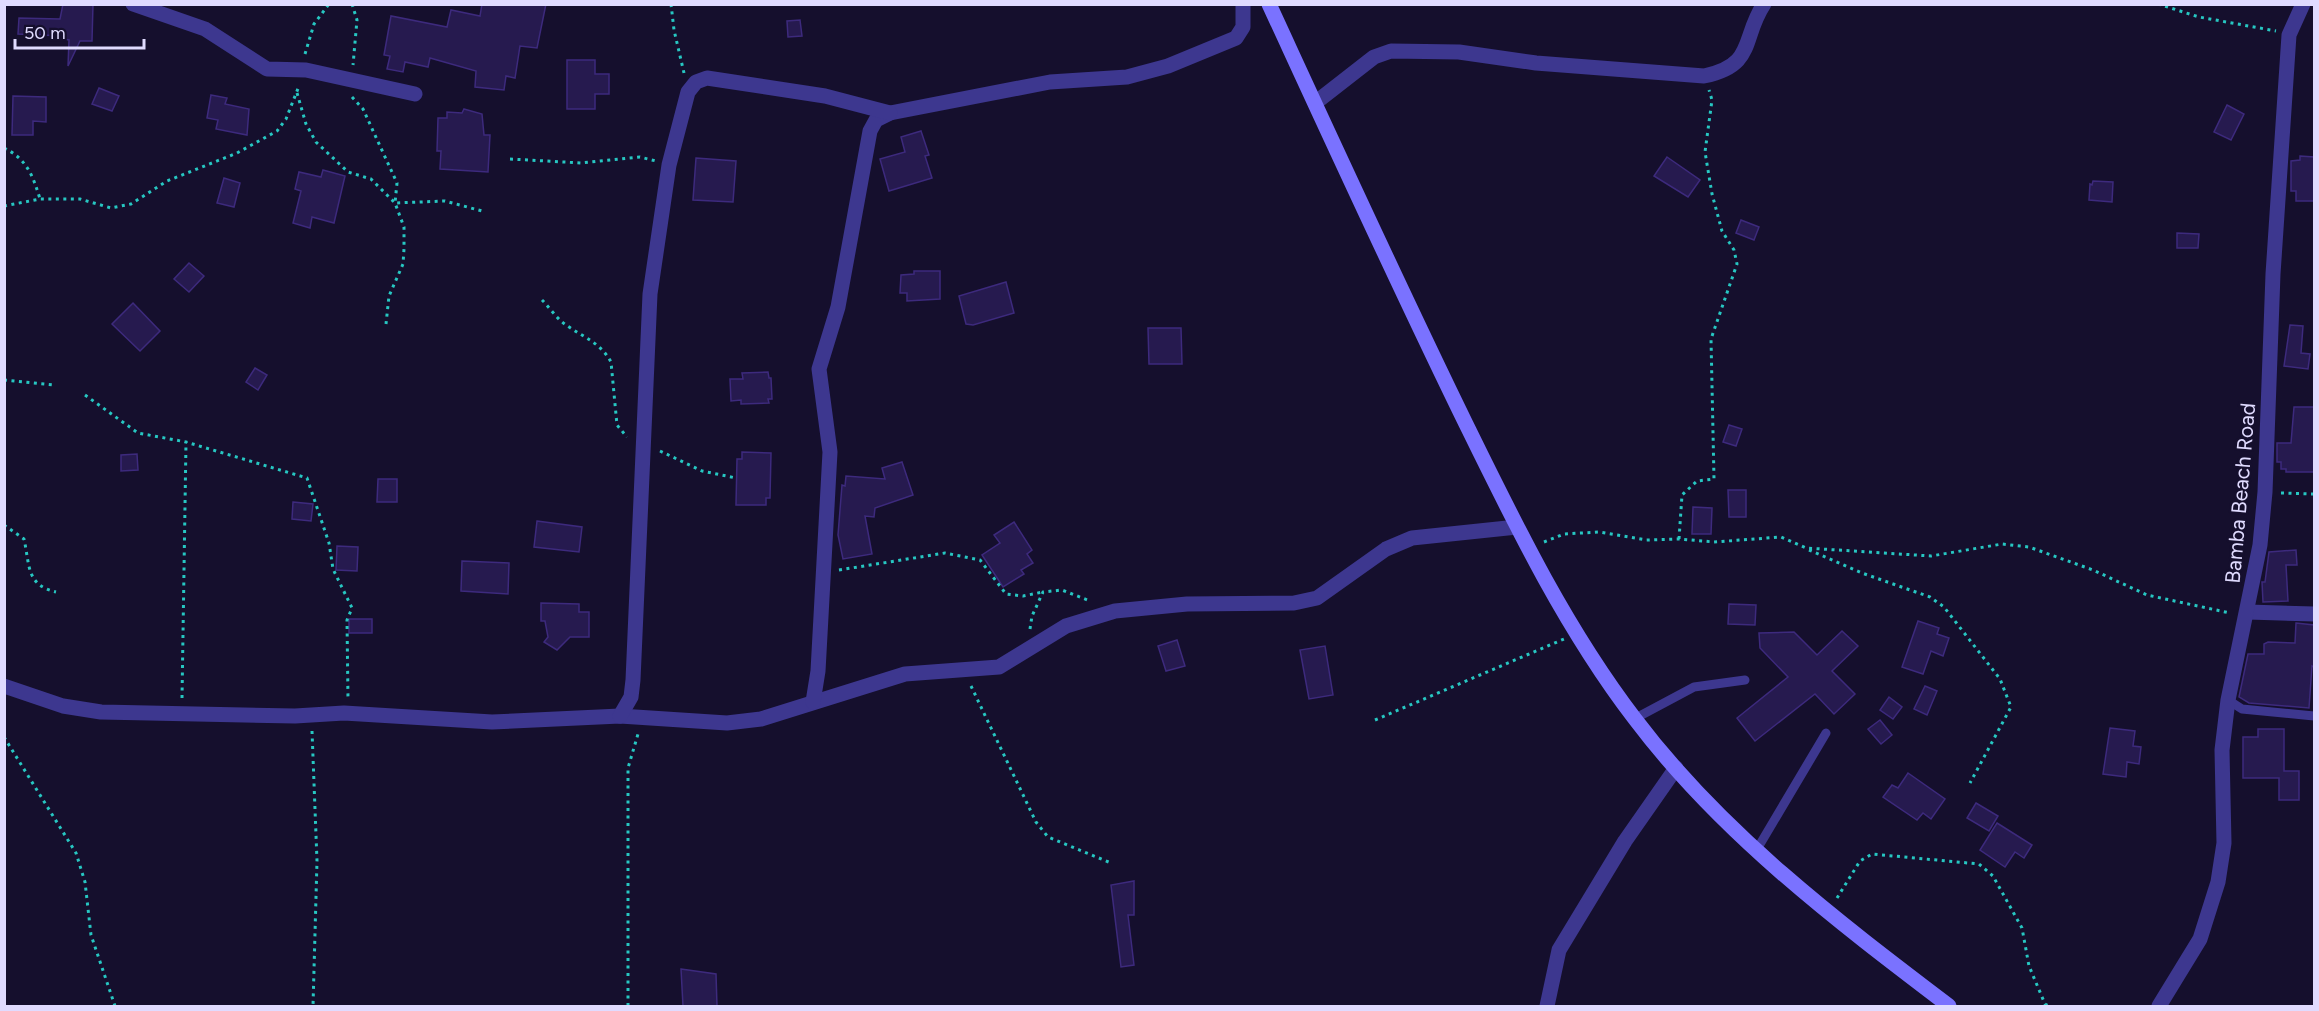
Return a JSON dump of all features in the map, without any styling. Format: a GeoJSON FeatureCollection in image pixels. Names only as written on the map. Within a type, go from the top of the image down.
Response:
{"type":"FeatureCollection","features":[{"type":"Feature","properties":{"kind":"main road"},"geometry":{"type":"LineString","coordinates":[[1269,4],[1428,345],[1517,526],[1577,633],[1634,719],[1676,768],[1756,850],[1826,911],[1949,1006]]}},
{"type":"Feature","properties":{"kind":"street"},"geometry":{"type":"LineString","coordinates":[[133,4],[205,28],[267,69],[300,70],[330,75],[415,94]]}},
{"type":"Feature","properties":{"kind":"street"},"geometry":{"type":"LineString","coordinates":[[813,702],[818,670],[821,573],[830,452],[819,369],[838,307],[870,131],[876,120],[890,113],[1050,82],[1127,77],[1168,66],[1236,38],[1243,27],[1243,4]]}},
{"type":"Feature","properties":{"kind":"street"},"geometry":{"type":"LineString","coordinates":[[1315,103],[1374,57],[1390,51],[1459,52],[1536,63],[1704,76],[1724,72],[1744,54],[1764,4]]}},
{"type":"Feature","properties":{"kind":"street","name":"Bamba Beach Road"},"geometry":{"type":"LineString","coordinates":[[2159,1006],[2200,939],[2218,882],[2224,843],[2222,750],[2236,654],[2247,614],[2260,545],[2265,492],[2273,274],[2289,35],[2303,4]]}},
{"type":"Feature","properties":{"kind":"street"},"geometry":{"type":"LineString","coordinates":[[620,716],[631,697],[633,680],[650,294],[669,165],[688,92],[696,82],[707,78],[825,96],[890,113]]}},
{"type":"Feature","properties":{"kind":"street"},"geometry":{"type":"LineString","coordinates":[[4,686],[63,706],[101,712],[295,716],[344,712],[492,722],[620,716],[727,723],[760,719],[905,674],[999,667],[1066,626],[1115,611],[1187,604],[1294,603],[1317,598],[1386,549],[1412,538],[1517,526]]}},
{"type":"Feature","properties":{"kind":"street"},"geometry":{"type":"LineString","coordinates":[[2247,614],[2314,614]]}},
{"type":"Feature","properties":{"kind":"street"},"geometry":{"type":"LineString","coordinates":[[1546,1006],[1559,950],[1625,840],[1676,768]]}},
{"type":"Feature","properties":{"kind":"lane"},"geometry":{"type":"LineString","coordinates":[[1634,719],[1694,687],[1745,680]]}},
{"type":"Feature","properties":{"kind":"lane"},"geometry":{"type":"LineString","coordinates":[[2228,700],[2242,708],[2314,716]]}},
{"type":"Feature","properties":{"kind":"lane"},"geometry":{"type":"LineString","coordinates":[[1756,850],[1826,733]]}},
{"type":"Feature","properties":{"kind":"path"},"geometry":{"type":"LineString","coordinates":[[4,206],[40,199],[80,199],[111,208],[131,204],[167,181],[237,153],[278,131],[286,119],[296,91],[314,24],[329,4]]}},
{"type":"Feature","properties":{"kind":"path"},"geometry":{"type":"LineString","coordinates":[[351,80],[357,20],[352,4]]}},
{"type":"Feature","properties":{"kind":"path"},"geometry":{"type":"LineString","coordinates":[[671,4],[674,30],[688,92]]}},
{"type":"Feature","properties":{"kind":"path"},"geometry":{"type":"LineString","coordinates":[[2157,4],[2199,16],[2289,35]]}},
{"type":"Feature","properties":{"kind":"path"},"geometry":{"type":"LineString","coordinates":[[330,75],[363,109],[397,183],[396,203],[404,227],[403,264],[389,296],[386,324]]}},
{"type":"Feature","properties":{"kind":"path"},"geometry":{"type":"LineString","coordinates":[[1679,539],[1682,495],[1697,481],[1714,479],[1711,339],[1737,264],[1734,250],[1722,231],[1712,194],[1705,152],[1712,100],[1704,76]]}},
{"type":"Feature","properties":{"kind":"path"},"geometry":{"type":"LineString","coordinates":[[296,91],[306,124],[316,142],[348,172],[371,179],[396,203],[445,201],[482,211]]}},
{"type":"Feature","properties":{"kind":"path"},"geometry":{"type":"LineString","coordinates":[[4,148],[23,160],[32,173],[40,199]]}},
{"type":"Feature","properties":{"kind":"path"},"geometry":{"type":"LineString","coordinates":[[510,159],[581,163],[640,157],[669,165]]}},
{"type":"Feature","properties":{"kind":"path"},"geometry":{"type":"LineString","coordinates":[[542,300],[564,324],[599,345],[607,354],[611,362],[617,425],[628,438],[643,441],[702,471],[736,478]]}},
{"type":"Feature","properties":{"kind":"path"},"geometry":{"type":"LineString","coordinates":[[4,380],[54,385]]}},
{"type":"Feature","properties":{"kind":"path"},"geometry":{"type":"LineString","coordinates":[[85,395],[138,433],[186,442],[307,478],[329,543],[333,569],[352,608],[347,620],[348,699],[344,712]]}},
{"type":"Feature","properties":{"kind":"path"},"geometry":{"type":"LineString","coordinates":[[182,712],[186,442]]}},
{"type":"Feature","properties":{"kind":"path"},"geometry":{"type":"LineString","coordinates":[[2265,492],[2314,494]]}},
{"type":"Feature","properties":{"kind":"path"},"geometry":{"type":"LineString","coordinates":[[4,525],[24,539],[34,581],[40,588],[56,592]]}},
{"type":"Feature","properties":{"kind":"path"},"geometry":{"type":"LineString","coordinates":[[1529,549],[1564,534],[1600,532],[1646,540],[1679,539],[1714,542],[1781,537],[1862,573],[1930,597],[1944,607],[2000,680],[2011,707],[1970,783]]}},
{"type":"Feature","properties":{"kind":"path"},"geometry":{"type":"LineString","coordinates":[[1806,548],[1931,556],[2002,544],[2029,547],[2093,570],[2147,596],[2247,614]]}},
{"type":"Feature","properties":{"kind":"path"},"geometry":{"type":"LineString","coordinates":[[821,573],[945,553],[980,560],[1006,594],[1023,596],[1062,590],[1115,611]]}},
{"type":"Feature","properties":{"kind":"path"},"geometry":{"type":"LineString","coordinates":[[1028,649],[1032,616],[1043,592]]}},
{"type":"Feature","properties":{"kind":"path"},"geometry":{"type":"LineString","coordinates":[[1375,720],[1577,633]]}},
{"type":"Feature","properties":{"kind":"path"},"geometry":{"type":"LineString","coordinates":[[963,671],[976,693],[1036,822],[1048,837],[1111,863]]}},
{"type":"Feature","properties":{"kind":"path"},"geometry":{"type":"LineString","coordinates":[[295,716],[312,729],[317,861],[313,1006]]}},
{"type":"Feature","properties":{"kind":"path"},"geometry":{"type":"LineString","coordinates":[[628,1006],[628,768],[635,739],[646,719]]}},
{"type":"Feature","properties":{"kind":"path"},"geometry":{"type":"LineString","coordinates":[[4,736],[76,853],[85,882],[91,935],[116,1006]]}},
{"type":"Feature","properties":{"kind":"path"},"geometry":{"type":"LineString","coordinates":[[1826,911],[1844,890],[1860,861],[1872,854],[1979,864],[1993,876],[2022,928],[2029,966],[2045,1004],[2049,1006]]}},
{"type":"Feature","properties":{"kind":"building"},"geometry":{"type":"Polygon","coordinates":[[[63,4],[93,4],[92,41],[80,41],[68,66],[69,40],[63,39],[64,36],[18,34],[19,18],[60,19],[63,4]]]}},
{"type":"Feature","properties":{"kind":"building"},"geometry":{"type":"Polygon","coordinates":[[[482,4],[546,4],[537,48],[520,46],[515,78],[506,76],[504,90],[475,87],[476,71],[430,58],[428,67],[405,62],[403,72],[387,69],[390,56],[384,55],[391,16],[447,27],[451,10],[480,16],[482,4]]]}},
{"type":"Feature","properties":{"kind":"building"},"geometry":{"type":"Polygon","coordinates":[[[800,20],[802,36],[788,37],[787,21],[800,20]]]}},
{"type":"Feature","properties":{"kind":"building"},"geometry":{"type":"Polygon","coordinates":[[[567,60],[595,60],[595,74],[609,74],[609,94],[595,94],[595,109],[567,109],[567,60]]]}},
{"type":"Feature","properties":{"kind":"building"},"geometry":{"type":"Polygon","coordinates":[[[99,88],[119,96],[112,111],[92,104],[99,88]]]}},
{"type":"Feature","properties":{"kind":"building"},"geometry":{"type":"Polygon","coordinates":[[[211,95],[227,98],[225,104],[249,109],[247,135],[216,129],[218,120],[207,118],[211,95]]]}},
{"type":"Feature","properties":{"kind":"building"},"geometry":{"type":"Polygon","coordinates":[[[13,96],[46,97],[46,122],[33,121],[33,135],[12,135],[13,96]]]}},
{"type":"Feature","properties":{"kind":"building"},"geometry":{"type":"Polygon","coordinates":[[[2227,105],[2244,114],[2231,140],[2214,132],[2227,105]]]}},
{"type":"Feature","properties":{"kind":"building"},"geometry":{"type":"Polygon","coordinates":[[[464,109],[482,114],[484,135],[490,135],[488,172],[440,169],[441,151],[437,151],[438,118],[447,118],[447,112],[462,113],[464,109]]]}},
{"type":"Feature","properties":{"kind":"building"},"geometry":{"type":"Polygon","coordinates":[[[921,131],[929,155],[925,156],[932,178],[889,191],[880,159],[905,152],[901,137],[921,131]]]}},
{"type":"Feature","properties":{"kind":"building"},"geometry":{"type":"Polygon","coordinates":[[[2300,156],[2314,157],[2314,201],[2296,201],[2296,191],[2291,191],[2291,161],[2300,160],[2300,156]]]}},
{"type":"Feature","properties":{"kind":"building"},"geometry":{"type":"Polygon","coordinates":[[[1667,157],[1700,180],[1688,197],[1654,176],[1667,157]]]}},
{"type":"Feature","properties":{"kind":"building"},"geometry":{"type":"Polygon","coordinates":[[[696,158],[736,161],[733,202],[693,200],[696,158]]]}},
{"type":"Feature","properties":{"kind":"building"},"geometry":{"type":"Polygon","coordinates":[[[323,170],[345,176],[334,223],[312,217],[310,228],[293,223],[301,191],[295,189],[299,172],[321,177],[323,170]]]}},
{"type":"Feature","properties":{"kind":"building"},"geometry":{"type":"Polygon","coordinates":[[[224,178],[240,183],[234,207],[217,203],[224,178]]]}},
{"type":"Feature","properties":{"kind":"building"},"geometry":{"type":"Polygon","coordinates":[[[2093,181],[2113,182],[2112,202],[2089,200],[2090,184],[2092,185],[2093,181]]]}},
{"type":"Feature","properties":{"kind":"building"},"geometry":{"type":"Polygon","coordinates":[[[1741,220],[1759,227],[1754,240],[1736,233],[1741,220]]]}},
{"type":"Feature","properties":{"kind":"building"},"geometry":{"type":"Polygon","coordinates":[[[2177,233],[2199,234],[2198,248],[2177,248],[2177,233]]]}},
{"type":"Feature","properties":{"kind":"building"},"geometry":{"type":"Polygon","coordinates":[[[189,263],[204,276],[189,292],[174,279],[189,263]]]}},
{"type":"Feature","properties":{"kind":"building"},"geometry":{"type":"Polygon","coordinates":[[[914,271],[940,271],[940,299],[907,301],[907,293],[900,293],[901,275],[914,274],[914,271]]]}},
{"type":"Feature","properties":{"kind":"building"},"geometry":{"type":"Polygon","coordinates":[[[1006,282],[1014,313],[973,325],[966,324],[959,296],[1006,282]]]}},
{"type":"Feature","properties":{"kind":"building"},"geometry":{"type":"Polygon","coordinates":[[[133,303],[160,331],[140,351],[112,324],[133,303]]]}},
{"type":"Feature","properties":{"kind":"building"},"geometry":{"type":"Polygon","coordinates":[[[2290,325],[2303,326],[2301,353],[2310,354],[2308,369],[2284,366],[2290,325]]]}},
{"type":"Feature","properties":{"kind":"building"},"geometry":{"type":"Polygon","coordinates":[[[1148,328],[1181,328],[1182,364],[1149,364],[1148,328]]]}},
{"type":"Feature","properties":{"kind":"building"},"geometry":{"type":"Polygon","coordinates":[[[255,368],[267,375],[258,390],[246,382],[255,368]]]}},
{"type":"Feature","properties":{"kind":"building"},"geometry":{"type":"Polygon","coordinates":[[[768,372],[771,378],[772,399],[768,399],[769,403],[741,404],[741,400],[731,401],[730,379],[743,379],[742,373],[768,372]]]}},
{"type":"Feature","properties":{"kind":"building"},"geometry":{"type":"Polygon","coordinates":[[[2294,407],[2314,407],[2314,472],[2286,472],[2286,469],[2281,469],[2281,462],[2277,462],[2277,443],[2291,443],[2294,407]]]}},
{"type":"Feature","properties":{"kind":"building"},"geometry":{"type":"Polygon","coordinates":[[[1729,425],[1742,429],[1736,446],[1723,442],[1729,425]]]}},
{"type":"Feature","properties":{"kind":"building"},"geometry":{"type":"Polygon","coordinates":[[[742,452],[771,453],[770,498],[766,498],[766,505],[736,505],[737,459],[742,459],[742,452]]]}},
{"type":"Feature","properties":{"kind":"building"},"geometry":{"type":"Polygon","coordinates":[[[137,454],[138,470],[121,471],[121,455],[137,454]]]}},
{"type":"Feature","properties":{"kind":"building"},"geometry":{"type":"Polygon","coordinates":[[[902,462],[913,495],[875,508],[874,517],[865,516],[872,554],[843,559],[838,535],[842,485],[845,486],[846,476],[885,479],[882,468],[902,462]]]}},
{"type":"Feature","properties":{"kind":"building"},"geometry":{"type":"Polygon","coordinates":[[[378,479],[397,479],[397,502],[377,502],[378,479]]]}},
{"type":"Feature","properties":{"kind":"building"},"geometry":{"type":"Polygon","coordinates":[[[1728,490],[1746,490],[1746,517],[1729,517],[1728,490]]]}},
{"type":"Feature","properties":{"kind":"building"},"geometry":{"type":"Polygon","coordinates":[[[293,502],[313,504],[311,521],[292,519],[293,502]]]}},
{"type":"Feature","properties":{"kind":"building"},"geometry":{"type":"Polygon","coordinates":[[[1693,507],[1712,508],[1711,534],[1692,534],[1693,507]]]}},
{"type":"Feature","properties":{"kind":"building"},"geometry":{"type":"Polygon","coordinates":[[[537,521],[582,527],[579,552],[534,547],[537,521]]]}},
{"type":"Feature","properties":{"kind":"building"},"geometry":{"type":"Polygon","coordinates":[[[1014,522],[1032,550],[1027,554],[1033,563],[1021,570],[1024,574],[1003,587],[982,555],[1000,543],[994,535],[1014,522]]]}},
{"type":"Feature","properties":{"kind":"building"},"geometry":{"type":"Polygon","coordinates":[[[337,546],[358,547],[357,571],[336,570],[337,546]]]}},
{"type":"Feature","properties":{"kind":"building"},"geometry":{"type":"Polygon","coordinates":[[[2296,550],[2297,565],[2286,565],[2288,601],[2263,602],[2262,582],[2265,582],[2269,552],[2296,550]]]}},
{"type":"Feature","properties":{"kind":"building"},"geometry":{"type":"Polygon","coordinates":[[[462,561],[509,563],[508,594],[461,591],[462,561]]]}},
{"type":"Feature","properties":{"kind":"building"},"geometry":{"type":"Polygon","coordinates":[[[541,603],[579,604],[579,612],[589,612],[589,637],[570,637],[557,650],[544,642],[548,637],[545,621],[541,621],[541,603]]]}},
{"type":"Feature","properties":{"kind":"building"},"geometry":{"type":"Polygon","coordinates":[[[1729,604],[1756,605],[1755,625],[1728,624],[1729,604]]]}},
{"type":"Feature","properties":{"kind":"building"},"geometry":{"type":"Polygon","coordinates":[[[349,619],[372,619],[372,633],[349,633],[349,619]]]}},
{"type":"Feature","properties":{"kind":"building"},"geometry":{"type":"Polygon","coordinates":[[[1918,621],[1939,628],[1937,634],[1949,638],[1943,656],[1931,651],[1923,674],[1902,667],[1918,621]]]}},
{"type":"Feature","properties":{"kind":"building"},"geometry":{"type":"Polygon","coordinates":[[[2296,623],[2314,625],[2314,667],[2312,666],[2309,708],[2249,703],[2239,697],[2248,654],[2264,654],[2264,644],[2268,642],[2295,643],[2296,623]]]}},
{"type":"Feature","properties":{"kind":"building"},"geometry":{"type":"Polygon","coordinates":[[[1842,631],[1858,646],[1832,671],[1855,694],[1834,714],[1815,694],[1755,741],[1737,718],[1788,677],[1760,648],[1759,633],[1794,632],[1817,655],[1842,631]]]}},
{"type":"Feature","properties":{"kind":"building"},"geometry":{"type":"Polygon","coordinates":[[[1177,640],[1185,666],[1166,671],[1158,646],[1177,640]]]}},
{"type":"Feature","properties":{"kind":"building"},"geometry":{"type":"Polygon","coordinates":[[[1325,646],[1333,695],[1309,699],[1300,650],[1325,646]]]}},
{"type":"Feature","properties":{"kind":"building"},"geometry":{"type":"Polygon","coordinates":[[[1925,686],[1937,691],[1927,715],[1914,709],[1925,686]]]}},
{"type":"Feature","properties":{"kind":"building"},"geometry":{"type":"Polygon","coordinates":[[[1889,697],[1902,707],[1893,719],[1880,710],[1889,697]]]}},
{"type":"Feature","properties":{"kind":"building"},"geometry":{"type":"Polygon","coordinates":[[[1880,720],[1892,735],[1881,744],[1868,729],[1880,720]]]}},
{"type":"Feature","properties":{"kind":"building"},"geometry":{"type":"Polygon","coordinates":[[[2110,728],[2135,731],[2133,746],[2141,747],[2139,764],[2127,762],[2126,777],[2103,774],[2110,728]]]}},
{"type":"Feature","properties":{"kind":"building"},"geometry":{"type":"Polygon","coordinates":[[[2258,729],[2284,729],[2284,771],[2299,771],[2299,800],[2279,800],[2279,778],[2243,778],[2243,737],[2258,737],[2258,729]]]}},
{"type":"Feature","properties":{"kind":"building"},"geometry":{"type":"Polygon","coordinates":[[[1908,773],[1945,799],[1931,819],[1923,813],[1917,820],[1883,797],[1892,785],[1898,788],[1908,773]]]}},
{"type":"Feature","properties":{"kind":"building"},"geometry":{"type":"Polygon","coordinates":[[[1976,803],[1998,816],[1989,831],[1967,818],[1976,803]]]}},
{"type":"Feature","properties":{"kind":"building"},"geometry":{"type":"Polygon","coordinates":[[[1997,823],[2032,845],[2024,858],[2015,852],[2005,867],[1980,850],[1997,823]]]}},
{"type":"Feature","properties":{"kind":"building"},"geometry":{"type":"Polygon","coordinates":[[[1134,881],[1134,915],[1128,915],[1134,965],[1121,967],[1111,885],[1134,881]]]}},
{"type":"Feature","properties":{"kind":"building"},"geometry":{"type":"Polygon","coordinates":[[[681,969],[716,974],[717,1006],[683,1006],[681,969]]]}}]}
